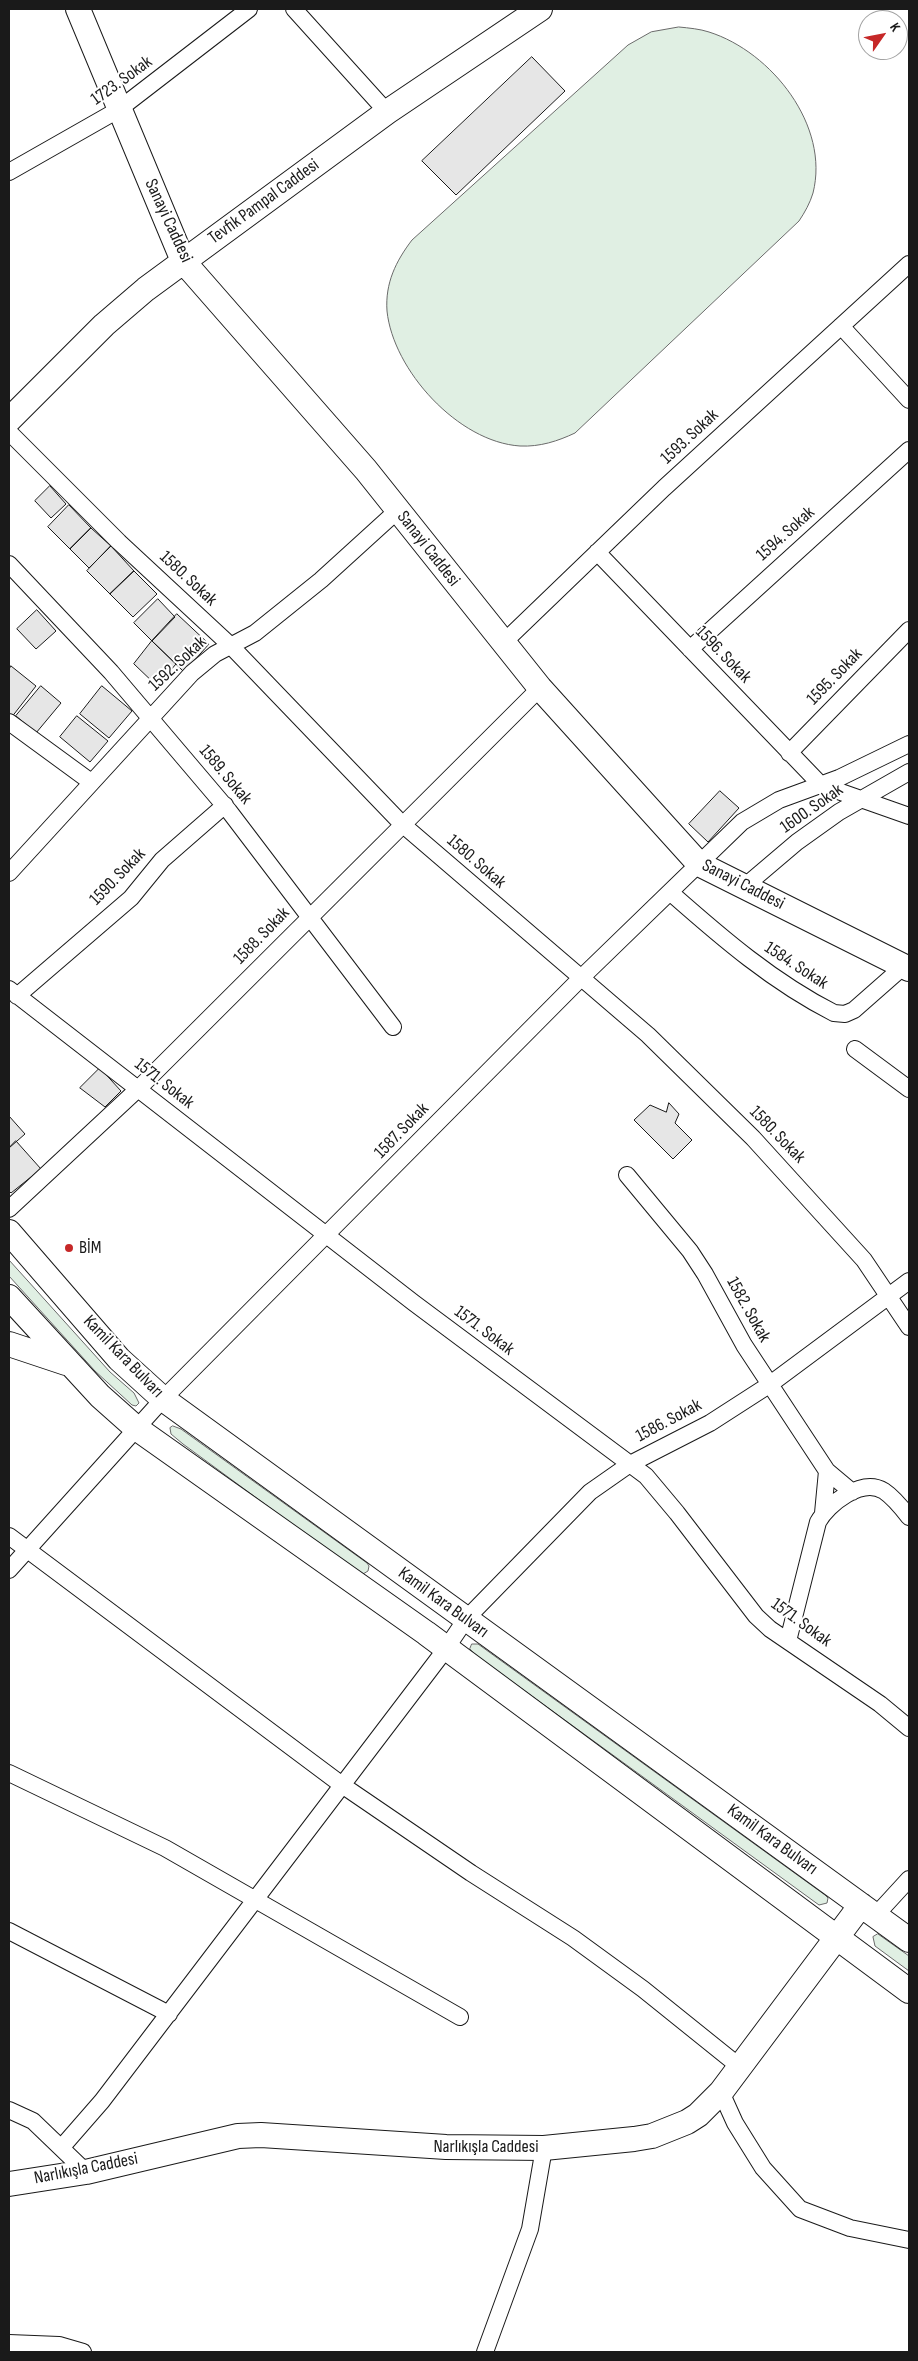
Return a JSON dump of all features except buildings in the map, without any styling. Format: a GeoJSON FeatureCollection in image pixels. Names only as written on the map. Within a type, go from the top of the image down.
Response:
{"type":"FeatureCollection","features":[{"type":"Feature","properties":{"kind":"street","name":"Sanayi Caddesi"},"geometry":{"type":"LineString","coordinates":[[78,9],[118,110],[183,260],[291,383],[398,510],[540,688],[699,864],[907,968]]}},
{"type":"Feature","properties":{"kind":"street","name":"1723. Sokak"},"geometry":{"type":"LineString","coordinates":[[9,172],[118,110],[249,9]]}},
{"type":"Feature","properties":{"kind":"street"},"geometry":{"type":"LineString","coordinates":[[294,9],[387,112]]}},
{"type":"Feature","properties":{"kind":"street","name":"Tevfik Pampal Caddesi"},"geometry":{"type":"LineString","coordinates":[[9,420],[104,325],[183,260],[528,12]]}},
{"type":"Feature","properties":{"kind":"street","name":"1593. Sokak"},"geometry":{"type":"LineString","coordinates":[[503,643],[597,552],[909,264]]}},
{"type":"Feature","properties":{"kind":"street"},"geometry":{"type":"LineString","coordinates":[[841,326],[909,400]]}},
{"type":"Feature","properties":{"kind":"street","name":"1580. Sokak"},"geometry":{"type":"LineString","coordinates":[[9,432],[112,536],[230,645],[402,824],[648,1035],[753,1138],[864,1260],[909,1327]]}},
{"type":"Feature","properties":{"kind":"street","name":"1594. Sokak"},"geometry":{"type":"LineString","coordinates":[[690,649],[909,450]]}},
{"type":"Feature","properties":{"kind":"street","name":"1592. Sokak"},"geometry":{"type":"LineString","coordinates":[[9,873],[192,673],[215,654],[255,633],[363,544],[398,510]]}},
{"type":"Feature","properties":{"kind":"street","name":"1596. Sokak"},"geometry":{"type":"LineString","coordinates":[[597,552],[821,786]]}},
{"type":"Feature","properties":{"kind":"street","name":"1589. Sokak"},"geometry":{"type":"LineString","coordinates":[[9,564],[151,718],[225,805],[393,1027]]}},
{"type":"Feature","properties":{"kind":"street","name":"1595. Sokak"},"geometry":{"type":"LineString","coordinates":[[789,753],[909,630]]}},
{"type":"Feature","properties":{"kind":"street","name":"1588. Sokak"},"geometry":{"type":"LineString","coordinates":[[9,1208],[138,1089],[540,688]]}},
{"type":"Feature","properties":{"kind":"street"},"geometry":{"type":"LineString","coordinates":[[9,722],[91,782]]}},
{"type":"Feature","properties":{"kind":"street","name":"1587. Sokak"},"geometry":{"type":"LineString","coordinates":[[9,1570],[163,1400],[328,1236],[581,978],[754,813],[779,800],[821,786],[909,744]]}},
{"type":"Feature","properties":{"kind":"street","name":"1600. Sokak"},"geometry":{"type":"LineString","coordinates":[[744,887],[815,828],[861,798],[909,772]]}},
{"type":"Feature","properties":{"kind":"street"},"geometry":{"type":"LineString","coordinates":[[821,786],[861,798],[909,816]]}},
{"type":"Feature","properties":{"kind":"street","name":"1590. Sokak"},"geometry":{"type":"LineString","coordinates":[[13,992],[132,898],[162,860],[225,805]]}},
{"type":"Feature","properties":{"kind":"street","name":"1584. Sokak"},"geometry":{"type":"LineString","coordinates":[[671,893],[734,948],[765,971],[834,1013],[845,1014],[854,1010],[907,968]]}},
{"type":"Feature","properties":{"kind":"street","name":"1571. Sokak"},"geometry":{"type":"LineString","coordinates":[[13,992],[328,1236],[630,1464],[657,1488],[756,1616],[880,1704],[909,1728]]}},
{"type":"Feature","properties":{"kind":"street"},"geometry":{"type":"LineString","coordinates":[[855,1049],[909,1089]]}},
{"type":"Feature","properties":{"kind":"street","name":"1582. Sokak"},"geometry":{"type":"LineString","coordinates":[[627,1175],[690,1251],[705,1274],[724,1312],[769,1385],[827,1471],[852,1492]]}},
{"type":"Feature","properties":{"kind":"street","name":"Kamil Kara Bulvarı"},"geometry":{"type":"LineString","coordinates":[[9,1232],[119,1359],[163,1400],[909,1940]]}},
{"type":"Feature","properties":{"kind":"street","name":"1586. Sokak"},"geometry":{"type":"LineString","coordinates":[[61,2148],[102,2102],[445,1650],[466,1619],[590,1492],[630,1464],[710,1423],[769,1385],[909,1281]]}},
{"type":"Feature","properties":{"kind":"street","name":"Kamil Kara Bulvarı"},"geometry":{"type":"LineString","coordinates":[[9,1297],[100,1396],[136,1428],[426,1633],[445,1650],[909,1991]]}},
{"type":"Feature","properties":{"kind":"street"},"geometry":{"type":"LineString","coordinates":[[9,1344],[69,1364]]}},
{"type":"Feature","properties":{"kind":"street"},"geometry":{"type":"LineString","coordinates":[[788,1640],[818,1522],[823,1513],[827,1471]]}},
{"type":"Feature","properties":{"kind":"street"},"geometry":{"type":"LineString","coordinates":[[823,1513],[852,1492],[863,1487],[873,1487],[883,1490],[909,1516]]}},
{"type":"Feature","properties":{"kind":"street"},"geometry":{"type":"LineString","coordinates":[[9,1536],[342,1785],[471,1873],[580,1944],[642,1989],[740,2067]]}},
{"type":"Feature","properties":{"kind":"street"},"geometry":{"type":"LineString","coordinates":[[9,1773],[165,1848],[460,2017]]}},
{"type":"Feature","properties":{"kind":"street"},"geometry":{"type":"LineString","coordinates":[[868,1910],[909,1879]]}},
{"type":"Feature","properties":{"kind":"street","name":"Narlıkışla Caddesi"},"geometry":{"type":"LineString","coordinates":[[9,2184],[86,2172],[238,2136],[270,2136],[406,2146],[544,2148],[652,2136],[698,2115],[721,2092],[837,1937],[868,1910]]}},
{"type":"Feature","properties":{"kind":"street"},"geometry":{"type":"LineString","coordinates":[[9,1931],[169,2014]]}},
{"type":"Feature","properties":{"kind":"street"},"geometry":{"type":"LineString","coordinates":[[721,2092],[735,2123],[763,2168],[800,2209],[850,2228],[909,2240]]}},
{"type":"Feature","properties":{"kind":"street"},"geometry":{"type":"LineString","coordinates":[[9,2110],[33,2120],[86,2172]]}},
{"type":"Feature","properties":{"kind":"street"},"geometry":{"type":"LineString","coordinates":[[485,2352],[530,2229],[544,2148]]}},
{"type":"Feature","properties":{"kind":"street"},"geometry":{"type":"LineString","coordinates":[[9,2343],[59,2345],[83,2352]]}},
{"type":"Feature","properties":{"kind":"green space"},"geometry":{"type":"Polygon","coordinates":[[[679,27],[706,31],[732,42],[754,56],[774,74],[791,95],[804,118],[813,142],[816,168],[813,193],[807,207],[799,221],[575,433],[549,443],[535,446],[520,446],[497,441],[474,432],[452,417],[432,399],[415,379],[392,334],[387,311],[388,291],[393,273],[401,256],[412,240],[628,45],[651,32],[679,27]]]}},
{"type":"Feature","properties":{"kind":"green space"},"geometry":{"type":"Polygon","coordinates":[[[9,1260],[110,1372],[134,1393],[139,1403],[136,1406],[132,1405],[95,1371],[9,1276],[9,1260]]]}},
{"type":"Feature","properties":{"kind":"green space"},"geometry":{"type":"Polygon","coordinates":[[[173,1426],[181,1429],[367,1563],[369,1566],[368,1571],[363,1574],[356,1571],[183,1444],[171,1434],[170,1428],[173,1426]]]}},
{"type":"Feature","properties":{"kind":"green space"},"geometry":{"type":"Polygon","coordinates":[[[472,1644],[478,1644],[825,1895],[828,1898],[827,1903],[819,1905],[474,1654],[470,1649],[472,1644]]]}},
{"type":"Feature","properties":{"kind":"green space"},"geometry":{"type":"Polygon","coordinates":[[[878,1934],[909,1956],[909,1971],[875,1946],[873,1937],[878,1934]]]}},
{"type":"Feature","properties":{"kind":"place","name":"BİM"},"geometry":{"type":"Point","coordinates":[69,1248]}}]}
